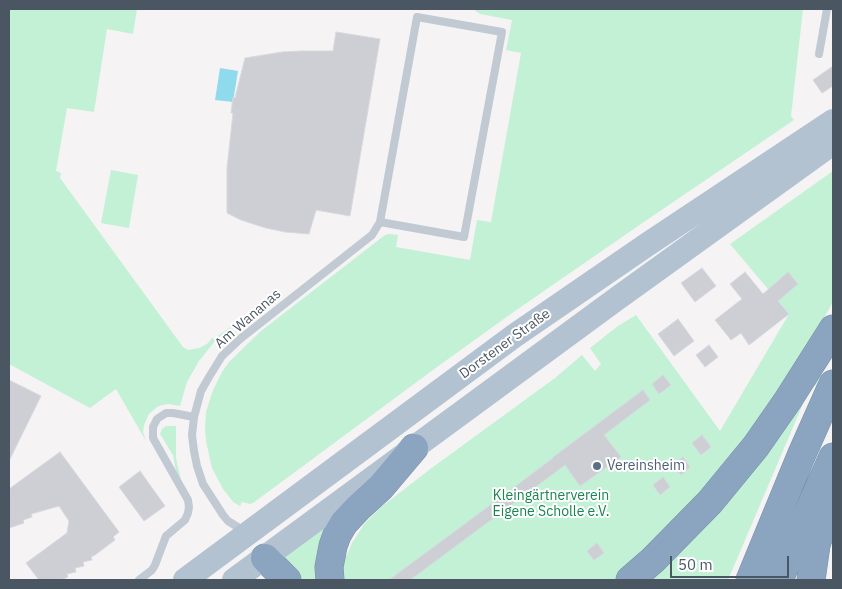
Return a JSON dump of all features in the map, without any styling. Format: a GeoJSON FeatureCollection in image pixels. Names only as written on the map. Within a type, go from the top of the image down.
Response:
{"type":"FeatureCollection","features":[{"type":"Feature","properties":{"kind":"highway"},"geometry":{"type":"LineString","coordinates":[[630,580],[653,560],[710,502],[756,446],[788,400],[833,328]]}},
{"type":"Feature","properties":{"kind":"highway"},"geometry":{"type":"LineString","coordinates":[[750,580],[800,456],[833,384]]}},
{"type":"Feature","properties":{"kind":"highway"},"geometry":{"type":"LineString","coordinates":[[330,580],[329,567],[333,546],[344,522],[381,487],[414,448]]}},
{"type":"Feature","properties":{"kind":"highway"},"geometry":{"type":"LineString","coordinates":[[779,580],[833,457]]}},
{"type":"Feature","properties":{"kind":"highway"},"geometry":{"type":"LineString","coordinates":[[811,580],[816,545],[833,494]]}},
{"type":"Feature","properties":{"kind":"highway"},"geometry":{"type":"LineString","coordinates":[[253,572],[286,580]]}},
{"type":"Feature","properties":{"kind":"main road","name":"Dorstener Straße"},"geometry":{"type":"LineString","coordinates":[[185,580],[234,533],[514,336],[833,121]]}},
{"type":"Feature","properties":{"kind":"main road"},"geometry":{"type":"LineString","coordinates":[[234,533],[253,572],[414,448],[614,300],[833,143]]}},
{"type":"Feature","properties":{"kind":"lane"},"geometry":{"type":"LineString","coordinates":[[819,54],[826,9]]}},
{"type":"Feature","properties":{"kind":"lane"},"geometry":{"type":"LineString","coordinates":[[417,17],[502,32],[464,237],[380,222],[417,17]]}},
{"type":"Feature","properties":{"kind":"lane","name":"Am Wananas"},"geometry":{"type":"LineString","coordinates":[[234,533],[203,484],[197,466],[192,436],[194,417],[201,391],[222,356],[240,339],[372,234],[380,222]]}},
{"type":"Feature","properties":{"kind":"lane"},"geometry":{"type":"LineString","coordinates":[[139,580],[152,570],[166,536],[185,520],[189,507],[188,500],[153,438],[153,427],[157,419],[166,413],[173,412],[194,417]]}},
{"type":"Feature","properties":{"kind":"green space"},"geometry":{"type":"Polygon","coordinates":[[[9,9],[137,9],[133,34],[107,29],[94,112],[67,108],[56,171],[61,173],[60,178],[183,347],[188,350],[199,348],[236,323],[215,341],[199,361],[187,382],[180,406],[162,405],[149,414],[143,432],[146,441],[116,389],[90,408],[9,364],[9,9]]]}},
{"type":"Feature","properties":{"kind":"green space"},"geometry":{"type":"Polygon","coordinates":[[[473,9],[803,9],[791,116],[794,120],[515,311],[253,503],[242,502],[240,506],[234,503],[223,489],[212,468],[206,441],[206,412],[213,390],[229,362],[261,331],[385,235],[398,235],[396,247],[470,260],[477,220],[491,222],[521,53],[506,50],[512,20],[480,14],[473,9]]]}},
{"type":"Feature","properties":{"kind":"green space"},"geometry":{"type":"Polygon","coordinates":[[[111,170],[138,175],[129,228],[101,223],[111,170]]]}},
{"type":"Feature","properties":{"kind":"green space","name":"Kleingärtnerverein Eigene Scholle e.V."},"geometry":{"type":"Polygon","coordinates":[[[833,171],[833,302],[809,344],[769,405],[718,474],[694,501],[614,580],[344,580],[343,555],[347,555],[352,543],[365,523],[380,508],[555,378],[582,355],[595,371],[601,364],[590,348],[618,326],[636,315],[720,431],[789,314],[730,244],[833,171]]]}},
{"type":"Feature","properties":{"kind":"green space"},"geometry":{"type":"Polygon","coordinates":[[[833,346],[816,386],[811,385],[728,580],[639,580],[833,346]]]}},
{"type":"Feature","properties":{"kind":"green space"},"geometry":{"type":"Polygon","coordinates":[[[166,426],[176,426],[176,458],[181,480],[176,472],[173,455],[160,434],[166,426]]]}},
{"type":"Feature","properties":{"kind":"green space"},"geometry":{"type":"Polygon","coordinates":[[[336,518],[324,580],[300,580],[282,559],[336,518]]]}},
{"type":"Feature","properties":{"kind":"water"},"geometry":{"type":"Polygon","coordinates":[[[220,68],[238,71],[233,102],[215,100],[220,68]]]}},
{"type":"Feature","properties":{"kind":"building"},"geometry":{"type":"Polygon","coordinates":[[[336,32],[380,39],[350,216],[316,210],[309,234],[266,228],[241,220],[227,213],[227,168],[233,113],[231,113],[233,97],[235,98],[245,58],[282,52],[333,51],[336,32]]]}},
{"type":"Feature","properties":{"kind":"building"},"geometry":{"type":"Polygon","coordinates":[[[833,66],[833,86],[822,93],[813,80],[833,66]]]}},
{"type":"Feature","properties":{"kind":"building"},"geometry":{"type":"Polygon","coordinates":[[[702,268],[716,286],[695,302],[681,283],[702,268]]]}},
{"type":"Feature","properties":{"kind":"building"},"geometry":{"type":"Polygon","coordinates":[[[745,272],[763,294],[788,272],[798,284],[778,301],[789,314],[749,345],[741,333],[731,340],[715,320],[742,299],[730,284],[745,272]]]}},
{"type":"Feature","properties":{"kind":"building"},"geometry":{"type":"Polygon","coordinates":[[[678,319],[694,341],[674,356],[658,334],[678,319]]]}},
{"type":"Feature","properties":{"kind":"building"},"geometry":{"type":"Polygon","coordinates":[[[709,345],[718,357],[705,367],[696,355],[709,345]]]}},
{"type":"Feature","properties":{"kind":"building"},"geometry":{"type":"Polygon","coordinates":[[[663,375],[671,385],[659,394],[652,384],[663,375]]]}},
{"type":"Feature","properties":{"kind":"building"},"geometry":{"type":"Polygon","coordinates":[[[9,380],[41,396],[9,461],[9,380]]]}},
{"type":"Feature","properties":{"kind":"building"},"geometry":{"type":"Polygon","coordinates":[[[643,390],[650,400],[604,435],[621,457],[580,486],[565,465],[410,580],[389,580],[504,495],[643,390]]]}},
{"type":"Feature","properties":{"kind":"building"},"geometry":{"type":"Polygon","coordinates":[[[702,435],[711,447],[701,455],[692,443],[702,435]]]}},
{"type":"Feature","properties":{"kind":"building"},"geometry":{"type":"Polygon","coordinates":[[[60,452],[119,532],[113,537],[115,540],[91,557],[92,560],[83,562],[84,566],[75,568],[76,572],[67,574],[68,577],[61,580],[39,580],[26,563],[67,533],[69,521],[59,506],[31,514],[32,517],[23,520],[24,523],[9,528],[9,489],[60,452]]]}},
{"type":"Feature","properties":{"kind":"building"},"geometry":{"type":"Polygon","coordinates":[[[683,457],[690,467],[681,475],[673,465],[683,457]]]}},
{"type":"Feature","properties":{"kind":"building"},"geometry":{"type":"Polygon","coordinates":[[[140,471],[165,506],[144,521],[119,487],[140,471]]]}},
{"type":"Feature","properties":{"kind":"building"},"geometry":{"type":"Polygon","coordinates":[[[663,477],[670,487],[660,495],[653,485],[663,477]]]}},
{"type":"Feature","properties":{"kind":"building"},"geometry":{"type":"Polygon","coordinates":[[[597,543],[604,553],[594,560],[587,551],[597,543]]]}},
{"type":"Feature","properties":{"kind":"place","name":"Vereinsheim"},"geometry":{"type":"Point","coordinates":[597,466]}}]}
